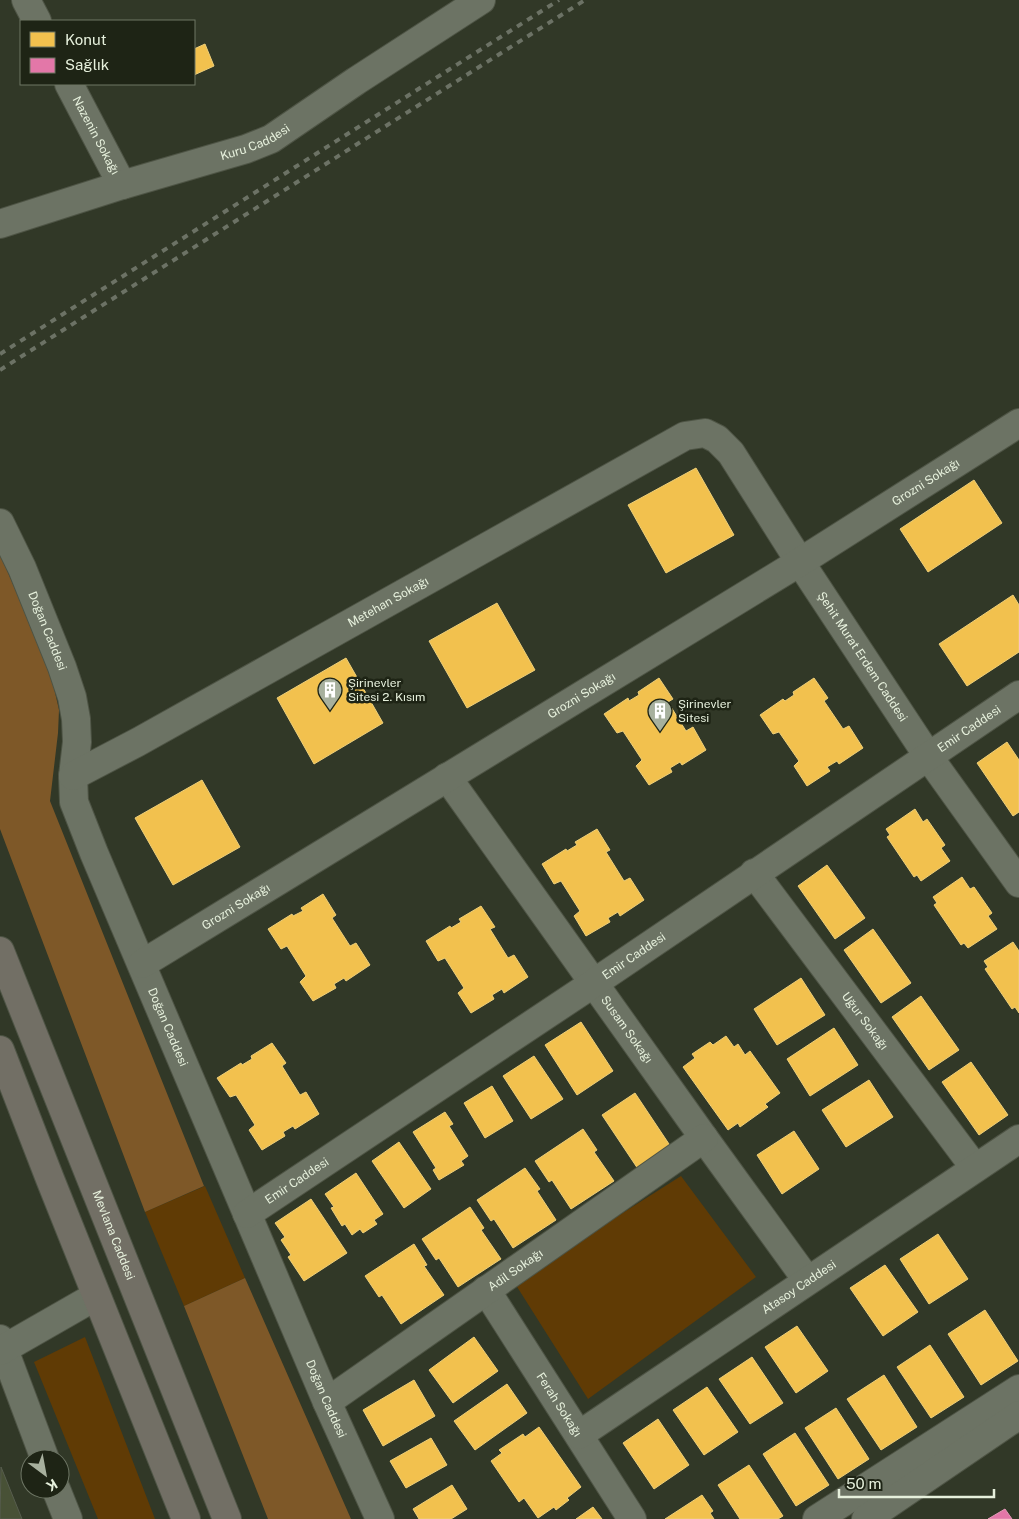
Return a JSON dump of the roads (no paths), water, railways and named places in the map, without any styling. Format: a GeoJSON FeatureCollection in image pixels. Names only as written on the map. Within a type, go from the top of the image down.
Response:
{"type":"FeatureCollection","features":[{"type":"Feature","properties":{"kind":"main road","name":"Mevlana Caddesi"},"geometry":{"type":"LineString","coordinates":[[0,951],[227,1519]]}},
{"type":"Feature","properties":{"kind":"main road"},"geometry":{"type":"LineString","coordinates":[[0,1050],[186,1519]]}},
{"type":"Feature","properties":{"kind":"street"},"geometry":{"type":"LineString","coordinates":[[26,0],[36,20]]}},
{"type":"Feature","properties":{"kind":"street","name":"Kuru Caddesi"},"geometry":{"type":"LineString","coordinates":[[0,224],[246,150],[271,139],[481,0]]}},
{"type":"Feature","properties":{"kind":"street","name":"Nazenin Sokağı"},"geometry":{"type":"LineString","coordinates":[[70,85],[122,186]]}},
{"type":"Feature","properties":{"kind":"street","name":"Grozni Sokağı"},"geometry":{"type":"LineString","coordinates":[[142,964],[800,562],[1019,422]]}},
{"type":"Feature","properties":{"kind":"street","name":"Şehit Murat Erdem Caddesi"},"geometry":{"type":"LineString","coordinates":[[706,433],[716,439],[731,453],[800,562],[928,756],[1019,883]]}},
{"type":"Feature","properties":{"kind":"street","name":"Metehan Sokağı"},"geometry":{"type":"LineString","coordinates":[[73,776],[138,742],[685,436],[706,433]]}},
{"type":"Feature","properties":{"kind":"street","name":"Doğan Caddesi"},"geometry":{"type":"LineString","coordinates":[[0,523],[22,568],[62,667],[72,697],[76,719],[77,742],[73,776],[74,802],[327,1402],[380,1519]]}},
{"type":"Feature","properties":{"kind":"street","name":"Emir Caddesi"},"geometry":{"type":"LineString","coordinates":[[247,1214],[594,983],[1019,695]]}},
{"type":"Feature","properties":{"kind":"street","name":"Susam Sokağı"},"geometry":{"type":"LineString","coordinates":[[447,777],[807,1280]]}},
{"type":"Feature","properties":{"kind":"street","name":"Uğur Sokağı"},"geometry":{"type":"LineString","coordinates":[[754,873],[975,1168]]}},
{"type":"Feature","properties":{"kind":"street","name":"Adil Sokağı"},"geometry":{"type":"LineString","coordinates":[[327,1402],[704,1138]]}},
{"type":"Feature","properties":{"kind":"street","name":"Atasoy Caddesi"},"geometry":{"type":"LineString","coordinates":[[579,1435],[1019,1139]]}},
{"type":"Feature","properties":{"kind":"street","name":"Ferah Sokağı"},"geometry":{"type":"LineString","coordinates":[[486,1290],[632,1519]]}},
{"type":"Feature","properties":{"kind":"street"},"geometry":{"type":"LineString","coordinates":[[41,1449],[1,1346],[96,1296]]}},
{"type":"Feature","properties":{"kind":"street"},"geometry":{"type":"LineString","coordinates":[[817,1519],[1019,1389]]}},
{"type":"Feature","properties":{"kind":"street"},"geometry":{"type":"LineString","coordinates":[[866,1519],[1019,1416]]}},
{"type":"Feature","properties":{"kind":"street"},"geometry":{"type":"LineString","coordinates":[[60,1499],[68,1519]]}},
{"type":"Feature","properties":{"kind":"railway"},"geometry":{"type":"LineString","coordinates":[[0,354],[559,0]]}},
{"type":"Feature","properties":{"kind":"railway"},"geometry":{"type":"LineString","coordinates":[[0,370],[585,0]]}},
{"type":"Feature","properties":{"kind":"place","name":"Şirinevler Sitesi 2. Kısım"},"geometry":{"type":"Point","coordinates":[330,711]}},
{"type":"Feature","properties":{"kind":"place","name":"Şirinevler Sitesi"},"geometry":{"type":"Point","coordinates":[660,732]}}]}
